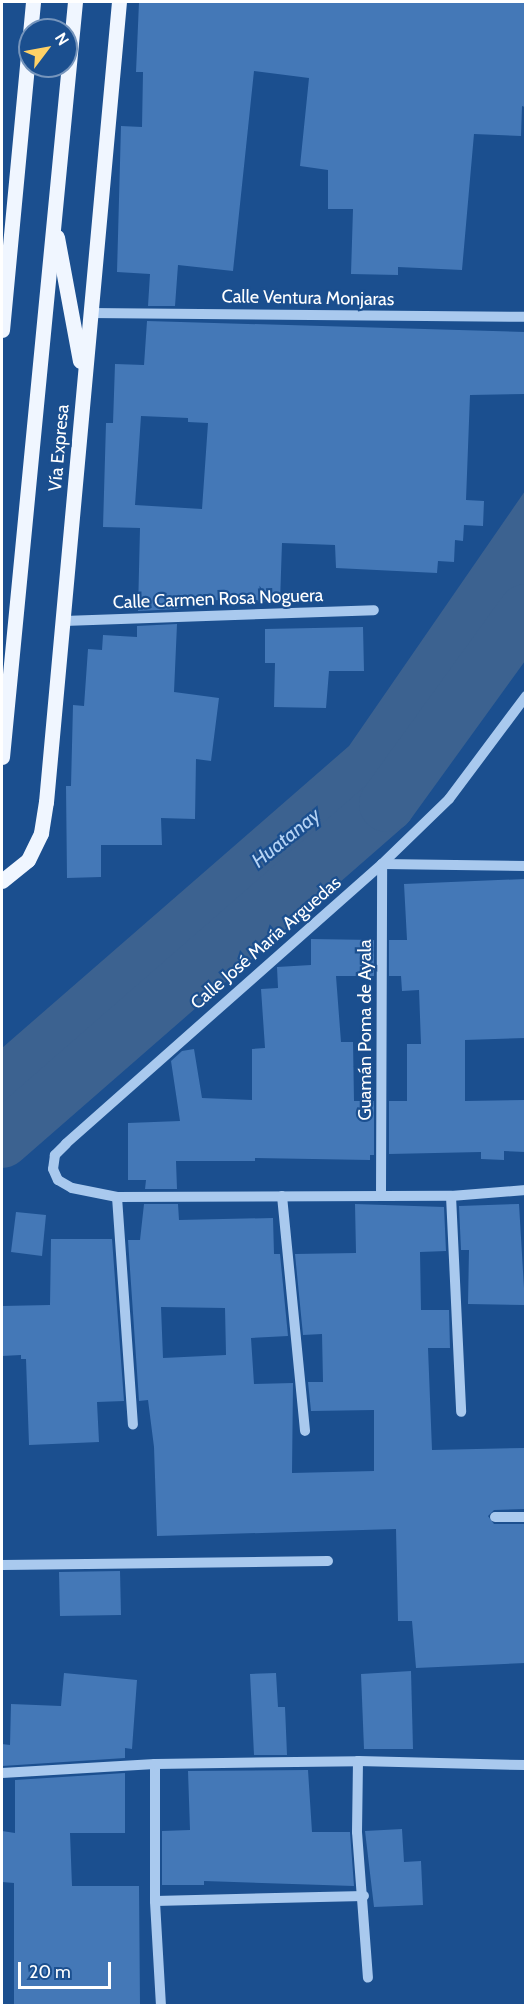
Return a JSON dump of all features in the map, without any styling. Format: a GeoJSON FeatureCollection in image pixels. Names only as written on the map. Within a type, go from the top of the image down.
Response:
{"type":"FeatureCollection","features":[{"type":"Feature","properties":{"kind":"main road"},"geometry":{"type":"LineString","coordinates":[[2,330],[33,2]]}},
{"type":"Feature","properties":{"kind":"main road","name":"Vía Expresa"},"geometry":{"type":"LineString","coordinates":[[2,757],[75,2]]}},
{"type":"Feature","properties":{"kind":"main road","name":"Vía Expresa"},"geometry":{"type":"LineString","coordinates":[[2,881],[28,860],[40,833],[64,621],[89,313],[119,2]]}},
{"type":"Feature","properties":{"kind":"main road"},"geometry":{"type":"LineString","coordinates":[[54,219],[84,382]]}},
{"type":"Feature","properties":{"kind":"main road"},"geometry":{"type":"LineString","coordinates":[[2,253],[12,224]]}},
{"type":"Feature","properties":{"kind":"street","name":"Calle Ventura Monjaras"},"geometry":{"type":"LineString","coordinates":[[89,313],[525,317]]}},
{"type":"Feature","properties":{"kind":"street","name":"Calle Carmen Rosa Noguera"},"geometry":{"type":"LineString","coordinates":[[64,621],[374,610]]}},
{"type":"Feature","properties":{"kind":"street","name":"Calle José María Arguedas"},"geometry":{"type":"LineString","coordinates":[[117,1197],[72,1188],[58,1180],[53,1169],[55,1155],[382,864],[449,799],[525,696]]}},
{"type":"Feature","properties":{"kind":"street"},"geometry":{"type":"LineString","coordinates":[[382,864],[525,866]]}},
{"type":"Feature","properties":{"kind":"street","name":"Guamán Poma de Ayala"},"geometry":{"type":"LineString","coordinates":[[381,1196],[382,864]]}},
{"type":"Feature","properties":{"kind":"street"},"geometry":{"type":"LineString","coordinates":[[133,1424],[117,1197],[451,1196],[525,1190]]}},
{"type":"Feature","properties":{"kind":"street"},"geometry":{"type":"LineString","coordinates":[[282,1196],[304,1431]]}},
{"type":"Feature","properties":{"kind":"street"},"geometry":{"type":"LineString","coordinates":[[451,1196],[460,1412]]}},
{"type":"Feature","properties":{"kind":"street"},"geometry":{"type":"LineString","coordinates":[[495,1517],[525,1518]]}},
{"type":"Feature","properties":{"kind":"street"},"geometry":{"type":"LineString","coordinates":[[2,1565],[328,1561]]}},
{"type":"Feature","properties":{"kind":"street"},"geometry":{"type":"LineString","coordinates":[[358,1761],[357,1832],[364,1896],[368,1978]]}},
{"type":"Feature","properties":{"kind":"street"},"geometry":{"type":"LineString","coordinates":[[2,1773],[155,1764],[358,1761],[525,1765]]}},
{"type":"Feature","properties":{"kind":"street"},"geometry":{"type":"LineString","coordinates":[[155,1764],[155,1901],[161,2006]]}},
{"type":"Feature","properties":{"kind":"street"},"geometry":{"type":"LineString","coordinates":[[155,1901],[364,1896]]}},
{"type":"Feature","properties":{"kind":"water","name":"Huatanay"},"geometry":{"type":"Polygon","coordinates":[[[525,491],[525,612],[387,804],[2,1140],[2,1048],[349,746],[525,491]]]}},
{"type":"Feature","properties":{"kind":"building"},"geometry":{"type":"Polygon","coordinates":[[[139,2],[525,2],[525,107],[522,106],[521,136],[474,134],[462,270],[398,267],[398,275],[351,274],[353,209],[328,209],[328,170],[300,166],[309,78],[254,71],[233,271],[178,265],[175,306],[148,306],[150,274],[117,272],[121,126],[142,127],[143,72],[136,72],[139,2]]]}},
{"type":"Feature","properties":{"kind":"building"},"geometry":{"type":"Polygon","coordinates":[[[147,321],[525,332],[525,394],[470,395],[466,500],[484,501],[483,526],[464,525],[463,541],[455,540],[454,562],[438,561],[437,573],[336,568],[335,545],[282,543],[280,602],[178,599],[178,609],[138,611],[140,528],[103,527],[106,423],[113,423],[115,364],[144,365],[147,321]],[[141,416],[135,505],[202,509],[208,423],[188,422],[188,418],[141,416]]]}},
{"type":"Feature","properties":{"kind":"building"},"geometry":{"type":"Polygon","coordinates":[[[177,624],[174,692],[219,698],[211,761],[196,759],[195,819],[161,818],[162,845],[101,845],[101,877],[67,878],[66,786],[71,786],[73,705],[84,706],[88,649],[102,650],[103,635],[137,637],[137,626],[177,624]]]}},
{"type":"Feature","properties":{"kind":"building"},"geometry":{"type":"Polygon","coordinates":[[[363,627],[364,671],[329,671],[326,708],[274,707],[275,663],[265,663],[265,629],[363,627]]]}},
{"type":"Feature","properties":{"kind":"building"},"geometry":{"type":"Polygon","coordinates":[[[525,879],[525,1038],[465,1040],[465,1101],[525,1100],[525,1152],[504,1151],[504,1160],[481,1159],[481,1152],[389,1154],[389,1101],[407,1101],[407,1044],[421,1044],[419,990],[402,991],[401,976],[389,976],[389,940],[407,940],[404,884],[525,879]]]}},
{"type":"Feature","properties":{"kind":"building"},"geometry":{"type":"Polygon","coordinates":[[[311,939],[374,940],[374,976],[336,976],[341,1042],[353,1042],[354,1101],[374,1101],[374,1155],[370,1155],[370,1160],[255,1158],[255,1161],[176,1161],[177,1189],[145,1189],[146,1180],[128,1180],[128,1123],[180,1121],[171,1061],[182,1051],[194,1049],[202,1098],[252,1100],[252,1049],[265,1048],[261,989],[278,988],[277,967],[311,965],[311,939]]]}},
{"type":"Feature","properties":{"kind":"building"},"geometry":{"type":"Polygon","coordinates":[[[144,1204],[178,1204],[179,1220],[273,1218],[274,1254],[280,1254],[288,1336],[251,1338],[254,1384],[293,1383],[292,1473],[374,1471],[374,1410],[311,1411],[308,1382],[323,1382],[322,1334],[303,1335],[295,1254],[356,1253],[355,1204],[444,1207],[446,1251],[420,1252],[421,1310],[449,1310],[450,1348],[428,1348],[432,1450],[525,1448],[525,1509],[494,1510],[488,1516],[494,1524],[525,1524],[525,1663],[416,1668],[412,1621],[398,1621],[396,1529],[157,1536],[154,1447],[148,1400],[139,1401],[128,1240],[140,1240],[144,1204]],[[161,1307],[163,1358],[226,1355],[225,1308],[161,1307]]]}},
{"type":"Feature","properties":{"kind":"building"},"geometry":{"type":"Polygon","coordinates":[[[519,1204],[525,1305],[468,1304],[469,1250],[461,1250],[459,1206],[519,1204]]]}},
{"type":"Feature","properties":{"kind":"building"},"geometry":{"type":"Polygon","coordinates":[[[16,1212],[46,1215],[42,1256],[11,1252],[16,1212]]]}},
{"type":"Feature","properties":{"kind":"building"},"geometry":{"type":"Polygon","coordinates":[[[51,1239],[112,1239],[124,1401],[97,1402],[99,1442],[29,1445],[26,1359],[21,1359],[21,1355],[2,1356],[2,1306],[50,1305],[51,1239]]]}},
{"type":"Feature","properties":{"kind":"building"},"geometry":{"type":"Polygon","coordinates":[[[120,1571],[121,1615],[60,1616],[59,1572],[120,1571]]]}},
{"type":"Feature","properties":{"kind":"building"},"geometry":{"type":"Polygon","coordinates":[[[411,1671],[413,1749],[364,1749],[361,1674],[411,1671]]]}},
{"type":"Feature","properties":{"kind":"building"},"geometry":{"type":"Polygon","coordinates":[[[64,1673],[137,1680],[132,1749],[125,1748],[125,1758],[2,1766],[2,1744],[10,1745],[11,1704],[61,1706],[64,1673]]]}},
{"type":"Feature","properties":{"kind":"building"},"geometry":{"type":"Polygon","coordinates":[[[276,1673],[278,1707],[285,1707],[287,1755],[254,1755],[250,1674],[276,1673]]]}},
{"type":"Feature","properties":{"kind":"building"},"geometry":{"type":"Polygon","coordinates":[[[308,1770],[312,1832],[350,1832],[354,1886],[204,1881],[204,1885],[162,1885],[162,1831],[190,1830],[188,1771],[308,1770]]]}},
{"type":"Feature","properties":{"kind":"building"},"geometry":{"type":"Polygon","coordinates":[[[125,1773],[125,1833],[70,1833],[72,1886],[139,1886],[140,2006],[14,2006],[14,1883],[2,1882],[2,1831],[15,1833],[15,1780],[125,1773]]]}},
{"type":"Feature","properties":{"kind":"building"},"geometry":{"type":"Polygon","coordinates":[[[402,1829],[404,1862],[421,1861],[423,1905],[374,1907],[365,1831],[402,1829]]]}},
{"type":"Feature","properties":{"kind":"waterway"},"geometry":{"type":"LineString","coordinates":[[2,1140],[387,804],[526,612]]}}]}
